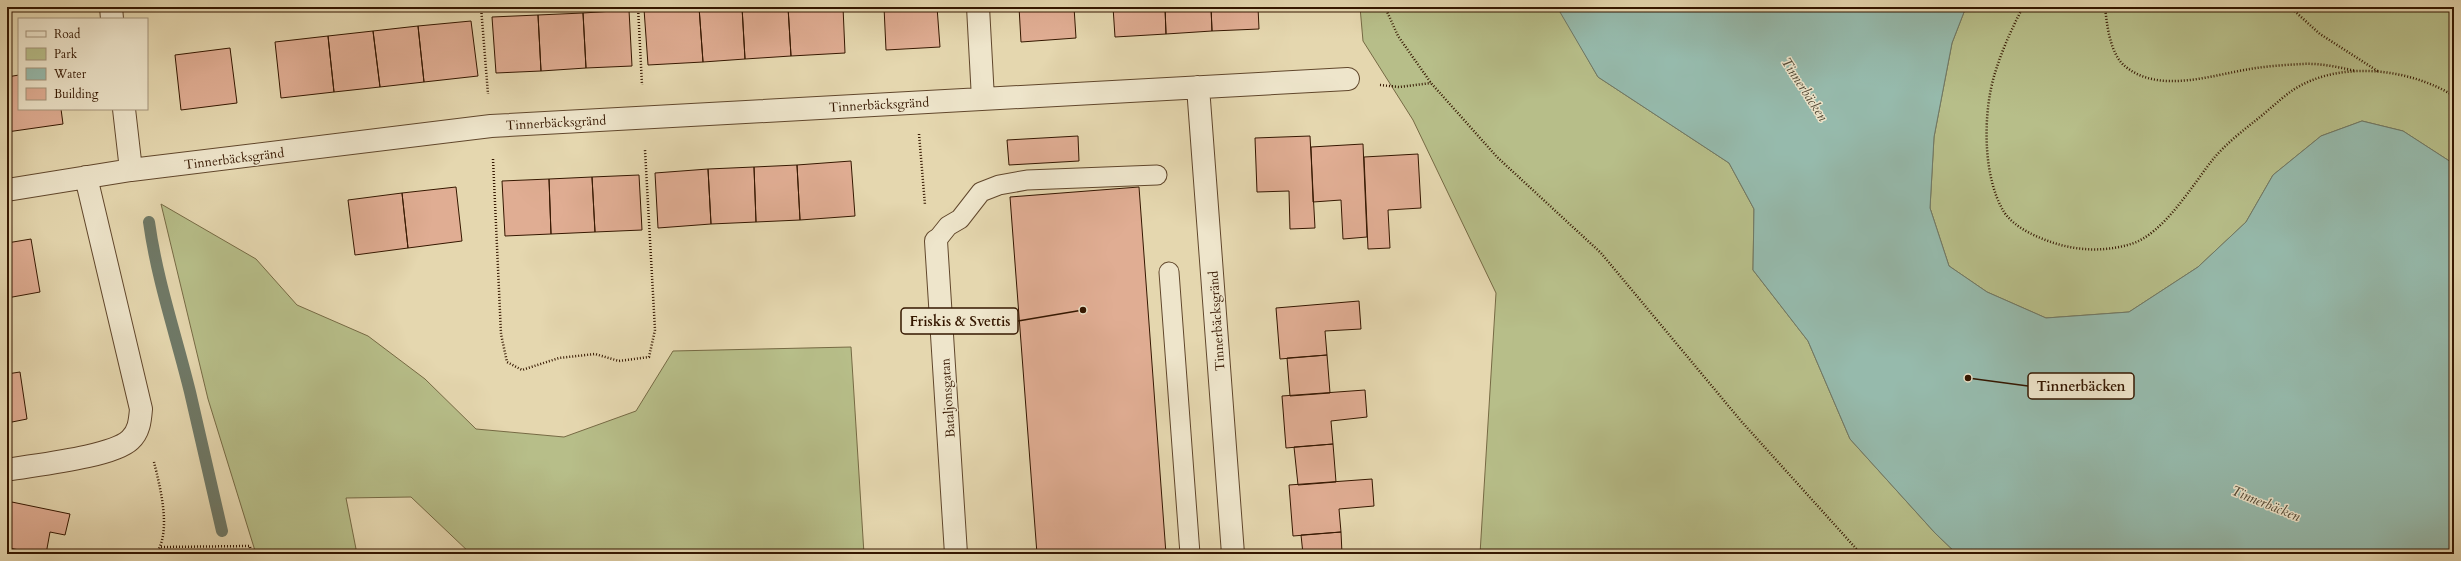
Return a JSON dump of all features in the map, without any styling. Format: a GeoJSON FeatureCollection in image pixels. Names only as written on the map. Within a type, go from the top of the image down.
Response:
{"type":"FeatureCollection","features":[{"type":"Feature","properties":{"kind":"street"},"geometry":{"type":"LineString","coordinates":[[111,7],[112,18]]}},
{"type":"Feature","properties":{"kind":"street"},"geometry":{"type":"LineString","coordinates":[[978,7],[983,99]]}},
{"type":"Feature","properties":{"kind":"street","name":"Tinnerbäcksgränd"},"geometry":{"type":"LineString","coordinates":[[7,190],[131,170],[491,126],[1348,79]]}},
{"type":"Feature","properties":{"kind":"street","name":"Tinnerbäcksgränd"},"geometry":{"type":"LineString","coordinates":[[1198,87],[1233,554]]}},
{"type":"Feature","properties":{"kind":"street"},"geometry":{"type":"LineString","coordinates":[[124,110],[131,170]]}},
{"type":"Feature","properties":{"kind":"street"},"geometry":{"type":"LineString","coordinates":[[7,470],[121,446],[136,434],[140,425],[141,409],[86,177]]}},
{"type":"Feature","properties":{"kind":"street","name":"Bataljonsgatan"},"geometry":{"type":"LineString","coordinates":[[936,242],[956,554]]}},
{"type":"Feature","properties":{"kind":"lane"},"geometry":{"type":"LineString","coordinates":[[936,242],[948,226],[960,219],[981,192],[999,185],[1027,180],[1157,175]]}},
{"type":"Feature","properties":{"kind":"lane"},"geometry":{"type":"LineString","coordinates":[[1170,272],[1190,554]]}},
{"type":"Feature","properties":{"kind":"path"},"geometry":{"type":"LineString","coordinates":[[481,7],[491,126],[501,334],[507,362],[522,370],[559,358],[595,354],[618,361],[649,356],[655,330],[638,7]]}},
{"type":"Feature","properties":{"kind":"path"},"geometry":{"type":"LineString","coordinates":[[1385,7],[1398,36],[1431,83],[1497,157],[1601,253],[1741,421],[1861,554]]}},
{"type":"Feature","properties":{"kind":"path"},"geometry":{"type":"LineString","coordinates":[[2023,7],[1994,74],[1987,113],[1988,154],[1994,186],[2004,212],[2023,230],[2069,248],[2102,249],[2133,243],[2158,227],[2189,192],[2214,158],[2294,89],[2326,76],[2358,71]]}},
{"type":"Feature","properties":{"kind":"path"},"geometry":{"type":"LineString","coordinates":[[2105,7],[2111,38],[2118,56],[2125,66],[2143,76],[2160,80],[2187,80],[2252,68],[2303,64],[2326,64],[2358,71],[2391,73],[2424,83],[2454,96]]}},
{"type":"Feature","properties":{"kind":"path"},"geometry":{"type":"LineString","coordinates":[[2290,7],[2320,34],[2379,72]]}},
{"type":"Feature","properties":{"kind":"path"},"geometry":{"type":"LineString","coordinates":[[1348,79],[1389,87],[1431,83]]}},
{"type":"Feature","properties":{"kind":"path"},"geometry":{"type":"LineString","coordinates":[[916,102],[926,218],[936,242]]}},
{"type":"Feature","properties":{"kind":"path"},"geometry":{"type":"LineString","coordinates":[[141,409],[160,486],[164,515],[161,547],[156,554]]}},
{"type":"Feature","properties":{"kind":"path"},"geometry":{"type":"LineString","coordinates":[[161,547],[250,546],[251,554]]}},
{"type":"Feature","properties":{"kind":"green space"},"geometry":{"type":"Polygon","coordinates":[[[1360,7],[1558,7],[1598,77],[1729,163],[1754,209],[1753,270],[1808,341],[1850,439],[1935,533],[1957,554],[1480,554],[1496,293],[1413,120],[1363,41],[1360,7]]]}},
{"type":"Feature","properties":{"kind":"green space"},"geometry":{"type":"Polygon","coordinates":[[[1966,7],[2454,7],[2454,164],[2403,131],[2362,121],[2321,136],[2273,175],[2246,222],[2198,267],[2129,312],[2046,318],[1987,292],[1949,266],[1930,208],[1934,137],[1952,43],[1966,7]]]}},
{"type":"Feature","properties":{"kind":"green space"},"geometry":{"type":"Polygon","coordinates":[[[161,204],[256,259],[297,305],[368,336],[425,379],[476,429],[564,437],[636,411],[673,351],[851,347],[864,554],[471,554],[411,497],[346,498],[357,554],[256,554],[208,399],[161,204]]]}},
{"type":"Feature","properties":{"kind":"water"},"geometry":{"type":"Polygon","coordinates":[[[1557,7],[1966,7],[1952,43],[1934,137],[1930,208],[1949,266],[1987,292],[2046,318],[2129,312],[2198,267],[2246,222],[2273,175],[2321,136],[2362,121],[2403,131],[2454,164],[2454,554],[1957,554],[1935,533],[1850,439],[1808,341],[1753,270],[1754,209],[1729,163],[1598,77],[1557,7]]]}},
{"type":"Feature","properties":{"kind":"building"},"geometry":{"type":"Polygon","coordinates":[[[699,7],[742,7],[745,59],[703,62],[699,7]]]}},
{"type":"Feature","properties":{"kind":"building"},"geometry":{"type":"Polygon","coordinates":[[[699,7],[703,62],[648,65],[644,9],[699,7]]]}},
{"type":"Feature","properties":{"kind":"building"},"geometry":{"type":"Polygon","coordinates":[[[742,7],[788,7],[791,56],[745,59],[742,7]]]}},
{"type":"Feature","properties":{"kind":"building"},"geometry":{"type":"Polygon","coordinates":[[[788,7],[843,7],[845,53],[791,56],[788,7]]]}},
{"type":"Feature","properties":{"kind":"building"},"geometry":{"type":"Polygon","coordinates":[[[884,7],[937,7],[940,47],[886,50],[884,7]]]}},
{"type":"Feature","properties":{"kind":"building"},"geometry":{"type":"Polygon","coordinates":[[[1019,7],[1074,7],[1076,38],[1021,42],[1019,7]]]}},
{"type":"Feature","properties":{"kind":"building"},"geometry":{"type":"Polygon","coordinates":[[[1113,7],[1165,7],[1166,34],[1115,37],[1113,7]]]}},
{"type":"Feature","properties":{"kind":"building"},"geometry":{"type":"Polygon","coordinates":[[[1165,7],[1211,7],[1212,31],[1166,34],[1165,7]]]}},
{"type":"Feature","properties":{"kind":"building"},"geometry":{"type":"Polygon","coordinates":[[[1211,7],[1258,7],[1259,29],[1212,31],[1211,7]]]}},
{"type":"Feature","properties":{"kind":"building"},"geometry":{"type":"Polygon","coordinates":[[[1258,7],[1311,7],[1258,11],[1258,7]]]}},
{"type":"Feature","properties":{"kind":"building"},"geometry":{"type":"Polygon","coordinates":[[[629,10],[632,66],[586,68],[583,13],[629,10]]]}},
{"type":"Feature","properties":{"kind":"building"},"geometry":{"type":"Polygon","coordinates":[[[583,13],[586,68],[541,71],[538,15],[583,13]]]}},
{"type":"Feature","properties":{"kind":"building"},"geometry":{"type":"Polygon","coordinates":[[[538,15],[541,71],[496,73],[492,17],[538,15]]]}},
{"type":"Feature","properties":{"kind":"building"},"geometry":{"type":"Polygon","coordinates":[[[471,21],[478,76],[424,82],[418,26],[471,21]]]}},
{"type":"Feature","properties":{"kind":"building"},"geometry":{"type":"Polygon","coordinates":[[[418,26],[424,82],[380,87],[373,31],[418,26]]]}},
{"type":"Feature","properties":{"kind":"building"},"geometry":{"type":"Polygon","coordinates":[[[373,31],[380,87],[334,92],[328,36],[373,31]]]}},
{"type":"Feature","properties":{"kind":"building"},"geometry":{"type":"Polygon","coordinates":[[[328,36],[334,92],[281,98],[275,42],[328,36]]]}},
{"type":"Feature","properties":{"kind":"building"},"geometry":{"type":"Polygon","coordinates":[[[230,48],[237,103],[181,110],[175,55],[230,48]]]}},
{"type":"Feature","properties":{"kind":"building"},"geometry":{"type":"Polygon","coordinates":[[[18,75],[18,110],[61,110],[63,124],[7,132],[7,77],[18,75]]]}},
{"type":"Feature","properties":{"kind":"building"},"geometry":{"type":"Polygon","coordinates":[[[1078,136],[1079,161],[1009,165],[1007,140],[1078,136]]]}},
{"type":"Feature","properties":{"kind":"building"},"geometry":{"type":"Polygon","coordinates":[[[1310,136],[1315,228],[1290,229],[1289,191],[1257,192],[1255,138],[1310,136]]]}},
{"type":"Feature","properties":{"kind":"building"},"geometry":{"type":"Polygon","coordinates":[[[1363,144],[1367,237],[1343,239],[1341,200],[1313,202],[1311,147],[1363,144]]]}},
{"type":"Feature","properties":{"kind":"building"},"geometry":{"type":"Polygon","coordinates":[[[1418,154],[1421,208],[1388,210],[1390,248],[1368,249],[1364,157],[1418,154]]]}},
{"type":"Feature","properties":{"kind":"building"},"geometry":{"type":"Polygon","coordinates":[[[851,161],[855,216],[800,220],[797,165],[851,161]]]}},
{"type":"Feature","properties":{"kind":"building"},"geometry":{"type":"Polygon","coordinates":[[[797,165],[800,220],[756,222],[754,167],[797,165]]]}},
{"type":"Feature","properties":{"kind":"building"},"geometry":{"type":"Polygon","coordinates":[[[754,167],[756,222],[711,224],[708,169],[754,167]]]}},
{"type":"Feature","properties":{"kind":"building"},"geometry":{"type":"Polygon","coordinates":[[[708,169],[711,224],[658,228],[655,173],[708,169]]]}},
{"type":"Feature","properties":{"kind":"building"},"geometry":{"type":"Polygon","coordinates":[[[639,175],[642,230],[595,232],[592,177],[639,175]]]}},
{"type":"Feature","properties":{"kind":"building"},"geometry":{"type":"Polygon","coordinates":[[[592,177],[595,232],[551,234],[549,179],[592,177]]]}},
{"type":"Feature","properties":{"kind":"building"},"geometry":{"type":"Polygon","coordinates":[[[549,179],[551,234],[505,236],[502,181],[549,179]]]}},
{"type":"Feature","properties":{"kind":"building"},"geometry":{"type":"Polygon","coordinates":[[[456,187],[462,241],[408,248],[402,193],[456,187]]]}},
{"type":"Feature","properties":{"kind":"building"},"geometry":{"type":"Polygon","coordinates":[[[1139,187],[1166,554],[1037,554],[1010,197],[1139,187]]]}},
{"type":"Feature","properties":{"kind":"building"},"geometry":{"type":"Polygon","coordinates":[[[402,193],[408,248],[355,255],[348,200],[402,193]]]}},
{"type":"Feature","properties":{"kind":"building"},"geometry":{"type":"Polygon","coordinates":[[[31,239],[40,292],[7,298],[7,243],[31,239]]]}},
{"type":"Feature","properties":{"kind":"building"},"geometry":{"type":"Polygon","coordinates":[[[1359,301],[1361,329],[1325,331],[1327,355],[1280,359],[1276,308],[1359,301]]]}},
{"type":"Feature","properties":{"kind":"building"},"geometry":{"type":"Polygon","coordinates":[[[1327,355],[1330,393],[1290,396],[1287,358],[1327,355]]]}},
{"type":"Feature","properties":{"kind":"building"},"geometry":{"type":"Polygon","coordinates":[[[20,372],[27,419],[7,423],[7,374],[20,372]]]}},
{"type":"Feature","properties":{"kind":"building"},"geometry":{"type":"Polygon","coordinates":[[[1365,390],[1367,417],[1331,421],[1333,444],[1286,448],[1282,396],[1365,390]]]}},
{"type":"Feature","properties":{"kind":"building"},"geometry":{"type":"Polygon","coordinates":[[[1333,444],[1336,482],[1298,485],[1294,447],[1333,444]]]}},
{"type":"Feature","properties":{"kind":"building"},"geometry":{"type":"Polygon","coordinates":[[[1372,479],[1374,506],[1339,509],[1341,532],[1293,536],[1289,485],[1372,479]]]}},
{"type":"Feature","properties":{"kind":"building"},"geometry":{"type":"Polygon","coordinates":[[[7,501],[70,514],[65,535],[50,532],[46,554],[7,548],[7,501]]]}},
{"type":"Feature","properties":{"kind":"building"},"geometry":{"type":"Polygon","coordinates":[[[1341,532],[1342,554],[1303,554],[1301,535],[1341,532]]]}},
{"type":"Feature","properties":{"kind":"building"},"geometry":{"type":"Polygon","coordinates":[[[7,548],[37,554],[7,554],[7,548]]]}},
{"type":"Feature","properties":{"kind":"waterway"},"geometry":{"type":"LineString","coordinates":[[149,222],[152,244],[190,392],[222,531]]}},
{"type":"Feature","properties":{"kind":"place","name":"Friskis & Svettis"},"geometry":{"type":"Point","coordinates":[1083,310]}},
{"type":"Feature","properties":{"kind":"place","name":"Tinnerbäcken"},"geometry":{"type":"Point","coordinates":[1968,378]}}]}
